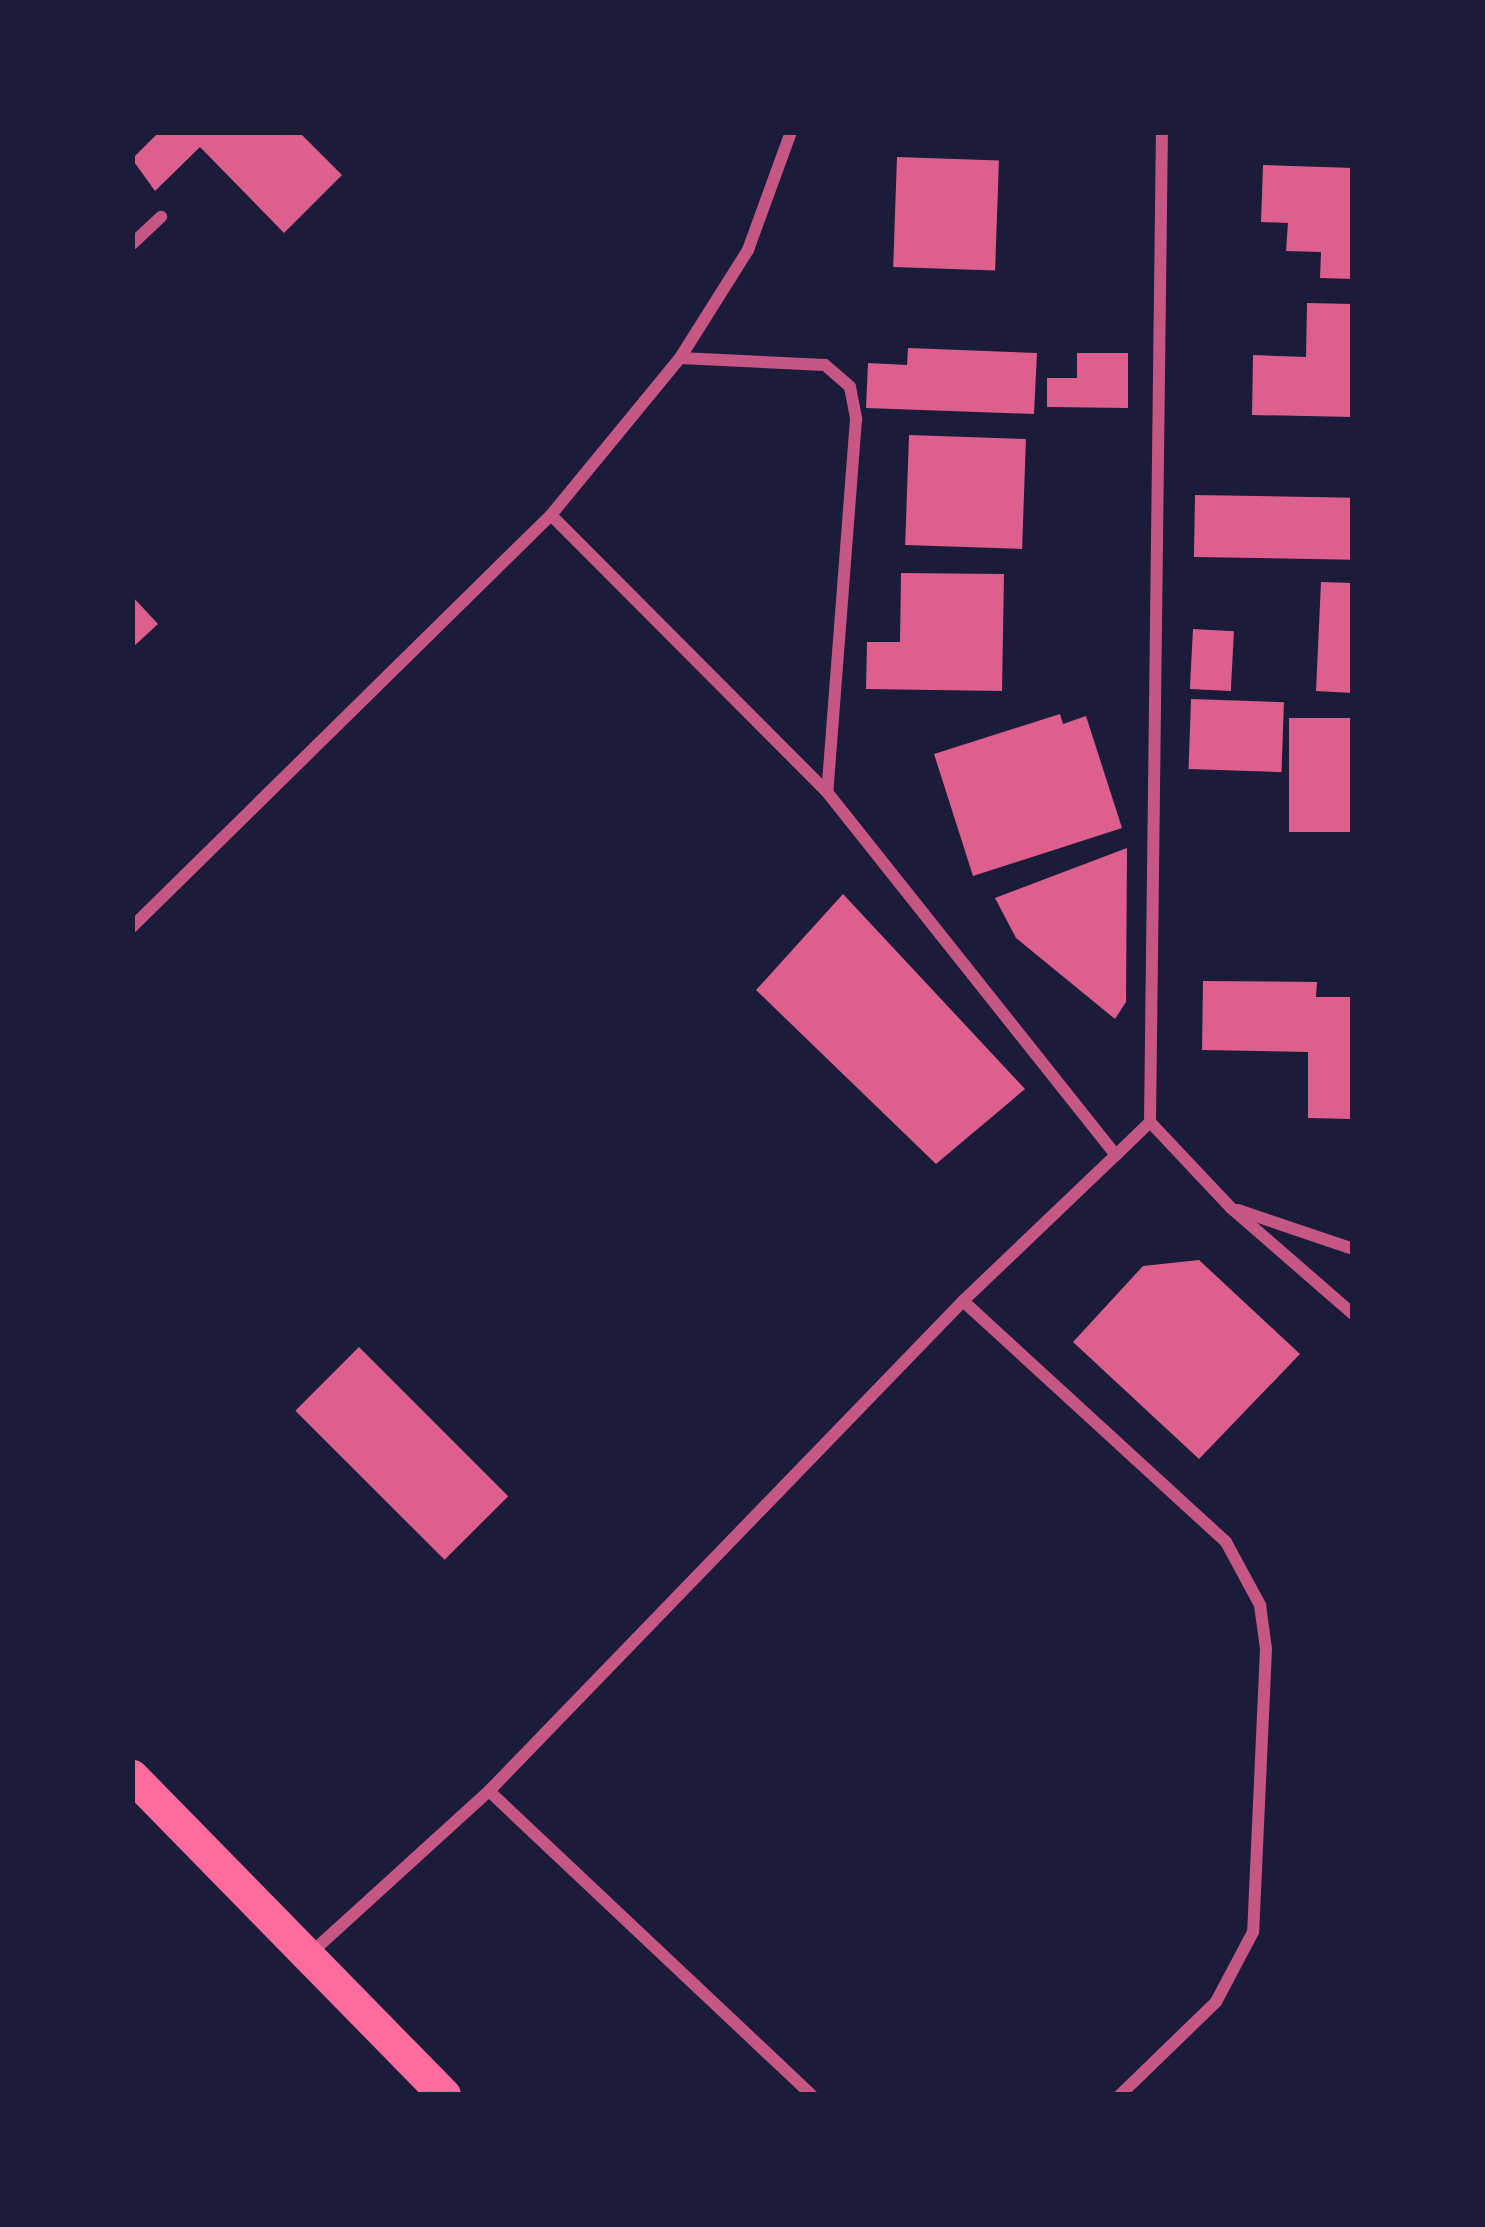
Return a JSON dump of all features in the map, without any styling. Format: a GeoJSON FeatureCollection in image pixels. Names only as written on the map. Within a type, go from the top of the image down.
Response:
{"type":"FeatureCollection","features":[{"type":"Feature","properties":{"kind":"highway"},"geometry":{"type":"LineString","coordinates":[[132,1775],[444,2095]]}},
{"type":"Feature","properties":{"kind":"street"},"geometry":{"type":"LineString","coordinates":[[132,927],[551,515],[680,358],[748,250],[791,132]]}},
{"type":"Feature","properties":{"kind":"street"},"geometry":{"type":"LineString","coordinates":[[1162,132],[1150,1122],[1231,1208],[1353,1314]]}},
{"type":"Feature","properties":{"kind":"street"},"geometry":{"type":"LineString","coordinates":[[132,244],[161,217]]}},
{"type":"Feature","properties":{"kind":"street"},"geometry":{"type":"LineString","coordinates":[[680,358],[813,363],[839,372],[850,387],[856,419],[827,792]]}},
{"type":"Feature","properties":{"kind":"street"},"geometry":{"type":"LineString","coordinates":[[551,515],[827,792],[1116,1155]]}},
{"type":"Feature","properties":{"kind":"street"},"geometry":{"type":"LineString","coordinates":[[308,1955],[489,1791],[963,1301],[1150,1122]]}},
{"type":"Feature","properties":{"kind":"street"},"geometry":{"type":"LineString","coordinates":[[1231,1208],[1353,1249]]}},
{"type":"Feature","properties":{"kind":"street"},"geometry":{"type":"LineString","coordinates":[[963,1301],[1226,1542],[1260,1605],[1266,1649],[1253,1932],[1216,2002],[1120,2095]]}},
{"type":"Feature","properties":{"kind":"street"},"geometry":{"type":"LineString","coordinates":[[489,1791],[812,2095]]}},
{"type":"Feature","properties":{"kind":"building"},"geometry":{"type":"Polygon","coordinates":[[[159,132],[299,132],[342,175],[284,233],[200,147],[155,191],[132,159],[159,132]]]}},
{"type":"Feature","properties":{"kind":"building"},"geometry":{"type":"Polygon","coordinates":[[[897,157],[999,161],[995,270],[893,267],[897,157]]]}},
{"type":"Feature","properties":{"kind":"building"},"geometry":{"type":"Polygon","coordinates":[[[1263,165],[1353,168],[1353,279],[1320,278],[1321,252],[1286,251],[1288,223],[1261,222],[1263,165]]]}},
{"type":"Feature","properties":{"kind":"building"},"geometry":{"type":"Polygon","coordinates":[[[1307,303],[1353,304],[1353,417],[1252,415],[1253,355],[1306,357],[1307,303]]]}},
{"type":"Feature","properties":{"kind":"building"},"geometry":{"type":"Polygon","coordinates":[[[908,348],[1037,353],[1034,414],[866,408],[868,363],[907,365],[908,348]]]}},
{"type":"Feature","properties":{"kind":"building"},"geometry":{"type":"Polygon","coordinates":[[[1077,353],[1128,353],[1128,408],[1047,407],[1047,378],[1077,378],[1077,353]]]}},
{"type":"Feature","properties":{"kind":"building"},"geometry":{"type":"Polygon","coordinates":[[[909,435],[1026,439],[1022,549],[905,545],[909,435]]]}},
{"type":"Feature","properties":{"kind":"building"},"geometry":{"type":"Polygon","coordinates":[[[1195,495],[1353,498],[1352,560],[1194,557],[1195,495]]]}},
{"type":"Feature","properties":{"kind":"building"},"geometry":{"type":"Polygon","coordinates":[[[901,573],[1004,574],[1002,691],[866,689],[867,642],[900,642],[901,573]]]}},
{"type":"Feature","properties":{"kind":"building"},"geometry":{"type":"Polygon","coordinates":[[[1321,582],[1353,583],[1353,693],[1316,691],[1321,582]]]}},
{"type":"Feature","properties":{"kind":"building"},"geometry":{"type":"Polygon","coordinates":[[[132,596],[158,624],[132,648],[132,596]]]}},
{"type":"Feature","properties":{"kind":"building"},"geometry":{"type":"Polygon","coordinates":[[[1193,629],[1234,631],[1231,691],[1190,689],[1193,629]]]}},
{"type":"Feature","properties":{"kind":"building"},"geometry":{"type":"Polygon","coordinates":[[[1191,699],[1284,702],[1282,772],[1189,769],[1191,699]]]}},
{"type":"Feature","properties":{"kind":"building"},"geometry":{"type":"Polygon","coordinates":[[[1060,714],[1063,724],[1086,716],[1122,828],[973,876],[934,754],[1060,714]]]}},
{"type":"Feature","properties":{"kind":"building"},"geometry":{"type":"Polygon","coordinates":[[[1289,718],[1353,718],[1353,832],[1289,832],[1289,718]]]}},
{"type":"Feature","properties":{"kind":"building"},"geometry":{"type":"Polygon","coordinates":[[[1127,848],[1126,1002],[1115,1019],[1016,938],[995,898],[1127,848]]]}},
{"type":"Feature","properties":{"kind":"building"},"geometry":{"type":"Polygon","coordinates":[[[843,894],[1025,1089],[936,1164],[756,990],[843,894]]]}},
{"type":"Feature","properties":{"kind":"building"},"geometry":{"type":"Polygon","coordinates":[[[1203,981],[1317,982],[1316,997],[1353,997],[1353,1119],[1308,1118],[1308,1052],[1202,1050],[1203,981]]]}},
{"type":"Feature","properties":{"kind":"building"},"geometry":{"type":"Polygon","coordinates":[[[1199,1260],[1300,1354],[1199,1459],[1073,1342],[1143,1266],[1199,1260]]]}},
{"type":"Feature","properties":{"kind":"building"},"geometry":{"type":"Polygon","coordinates":[[[359,1347],[508,1496],[445,1560],[295,1411],[359,1347]]]}}]}
